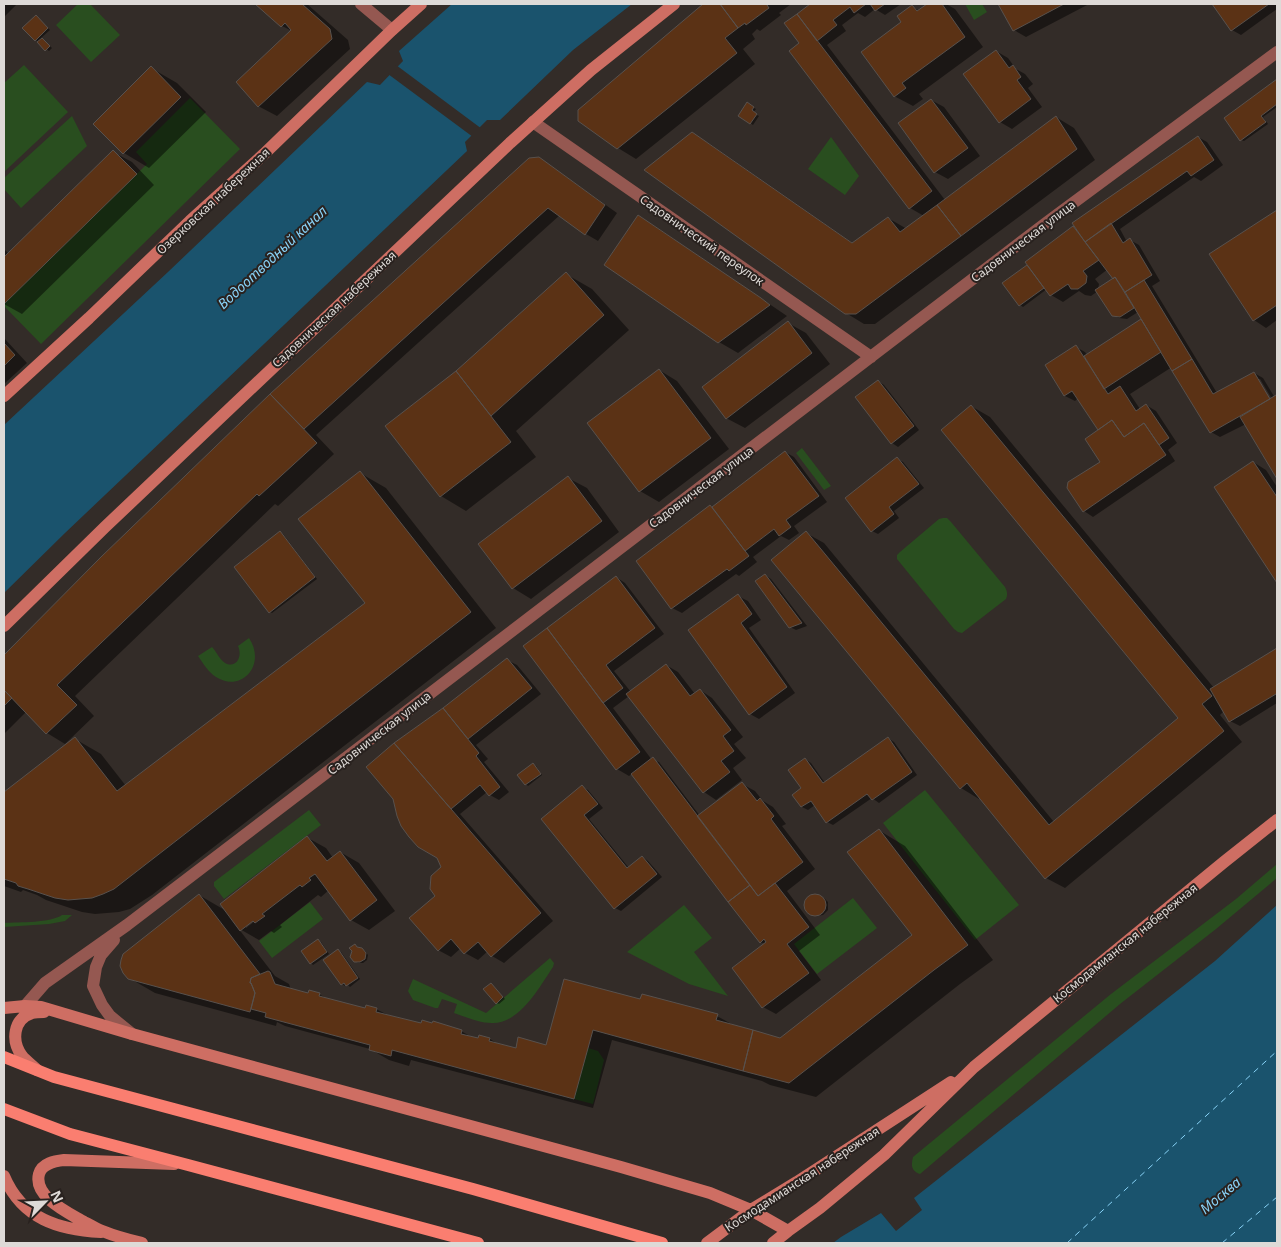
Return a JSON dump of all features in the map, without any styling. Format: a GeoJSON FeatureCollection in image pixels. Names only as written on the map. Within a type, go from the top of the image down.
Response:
{"type":"FeatureCollection","features":[{"type":"Feature","properties":{"kind":"main road","name":"Озерковская набережная"},"geometry":{"type":"LineString","coordinates":[[4,396],[264,154],[421,4]]}},
{"type":"Feature","properties":{"kind":"main road","name":"Садовническая набережная"},"geometry":{"type":"LineString","coordinates":[[4,626],[104,527],[510,143],[591,70],[674,4]]}},
{"type":"Feature","properties":{"kind":"main road","name":"Космодамианская набережная"},"geometry":{"type":"LineString","coordinates":[[773,1243],[820,1208],[884,1155],[974,1067],[1277,820]]}},
{"type":"Feature","properties":{"kind":"main road"},"geometry":{"type":"LineString","coordinates":[[4,1008],[41,1006],[132,1034],[621,1167],[710,1193],[751,1210],[788,1231]]}},
{"type":"Feature","properties":{"kind":"main road"},"geometry":{"type":"LineString","coordinates":[[39,1071],[22,1056],[15,1042],[16,1027],[20,1020],[32,1013],[60,1013]]}},
{"type":"Feature","properties":{"kind":"main road"},"geometry":{"type":"LineString","coordinates":[[4,1057],[54,1077],[473,1189],[662,1243]]}},
{"type":"Feature","properties":{"kind":"main road","name":"Космодамианская набережная"},"geometry":{"type":"LineString","coordinates":[[707,1243],[751,1210],[974,1067]]}},
{"type":"Feature","properties":{"kind":"main road"},"geometry":{"type":"LineString","coordinates":[[4,1109],[70,1134],[478,1243]]}},
{"type":"Feature","properties":{"kind":"main road"},"geometry":{"type":"LineString","coordinates":[[142,1243],[104,1232],[61,1209],[48,1199],[39,1182],[39,1173],[46,1165],[56,1161],[77,1160],[188,1165]]}},
{"type":"Feature","properties":{"kind":"main road"},"geometry":{"type":"LineString","coordinates":[[4,1176],[8,1186],[29,1212],[68,1229],[104,1232]]}},
{"type":"Feature","properties":{"kind":"street"},"geometry":{"type":"LineString","coordinates":[[361,4],[392,30]]}},
{"type":"Feature","properties":{"kind":"street","name":"Садовническая улица"},"geometry":{"type":"LineString","coordinates":[[25,1006],[45,983],[127,925],[1046,223],[1277,52]]}},
{"type":"Feature","properties":{"kind":"street","name":"Садовнический переулок"},"geometry":{"type":"LineString","coordinates":[[533,122],[871,357]]}},
{"type":"Feature","properties":{"kind":"street","name":"Садовническая улица"},"geometry":{"type":"LineString","coordinates":[[127,925],[101,955],[96,967],[94,986],[102,1005],[110,1016],[132,1034]]}},
{"type":"Feature","properties":{"kind":"green space"},"geometry":{"type":"Polygon","coordinates":[[[78,4],[90,4],[120,35],[91,62],[56,25],[78,4]]]}},
{"type":"Feature","properties":{"kind":"green space"},"geometry":{"type":"Polygon","coordinates":[[[965,4],[982,4],[987,12],[974,20],[965,4]]]}},
{"type":"Feature","properties":{"kind":"green space"},"geometry":{"type":"Polygon","coordinates":[[[24,65],[68,112],[4,172],[4,83],[24,65]]]}},
{"type":"Feature","properties":{"kind":"green space"},"geometry":{"type":"Polygon","coordinates":[[[190,98],[240,149],[41,344],[4,304],[147,164],[136,152],[190,98]]]}},
{"type":"Feature","properties":{"kind":"green space"},"geometry":{"type":"Polygon","coordinates":[[[72,116],[87,146],[21,208],[4,189],[4,178],[72,116]]]}},
{"type":"Feature","properties":{"kind":"green space"},"geometry":{"type":"Polygon","coordinates":[[[831,137],[859,176],[845,195],[808,169],[831,137]]]}},
{"type":"Feature","properties":{"kind":"green space"},"geometry":{"type":"Polygon","coordinates":[[[802,448],[831,486],[824,490],[796,453],[802,448]]]}},
{"type":"Feature","properties":{"kind":"green space"},"geometry":{"type":"Polygon","coordinates":[[[947,518],[951,522],[1005,587],[1007,593],[1006,599],[962,633],[954,629],[897,559],[897,555],[900,552],[939,519],[947,518]]]}},
{"type":"Feature","properties":{"kind":"green space"},"geometry":{"type":"Polygon","coordinates":[[[249,638],[254,648],[255,658],[249,674],[242,679],[225,681],[216,677],[208,670],[198,656],[212,647],[223,662],[235,663],[238,661],[240,654],[238,646],[249,638]]]}},
{"type":"Feature","properties":{"kind":"green space"},"geometry":{"type":"Polygon","coordinates":[[[925,790],[1019,905],[975,940],[883,823],[925,790]]]}},
{"type":"Feature","properties":{"kind":"green space"},"geometry":{"type":"Polygon","coordinates":[[[309,810],[321,825],[224,899],[214,886],[214,882],[309,810]]]}},
{"type":"Feature","properties":{"kind":"green space"},"geometry":{"type":"Polygon","coordinates":[[[1277,864],[1277,878],[1216,929],[1120,1004],[920,1174],[913,1169],[913,1157],[1111,994],[1236,899],[1277,864]]]}},
{"type":"Feature","properties":{"kind":"green space"},"geometry":{"type":"Polygon","coordinates":[[[853,898],[877,928],[817,974],[794,944],[853,898]]]}},
{"type":"Feature","properties":{"kind":"green space"},"geometry":{"type":"Polygon","coordinates":[[[310,902],[323,919],[272,958],[259,941],[310,902]]]}},
{"type":"Feature","properties":{"kind":"green space"},"geometry":{"type":"Polygon","coordinates":[[[684,905],[712,938],[694,952],[728,996],[689,984],[627,952],[684,905]]]}},
{"type":"Feature","properties":{"kind":"green space"},"geometry":{"type":"Polygon","coordinates":[[[62,915],[72,915],[65,921],[49,924],[4,927],[4,923],[43,921],[62,915]]]}},
{"type":"Feature","properties":{"kind":"green space"},"geometry":{"type":"Polygon","coordinates":[[[550,958],[554,963],[553,967],[535,993],[520,1011],[502,1022],[482,1022],[454,1013],[457,1004],[442,999],[438,1008],[435,1008],[413,1000],[408,991],[413,979],[486,1013],[550,958]]]}},
{"type":"Feature","properties":{"kind":"green space"},"geometry":{"type":"Polygon","coordinates":[[[588,1048],[598,1051],[604,1060],[593,1104],[574,1099],[588,1048]]]}},
{"type":"Feature","properties":{"kind":"water","name":"Водоотводный канал"},"geometry":{"type":"Polygon","coordinates":[[[452,4],[632,4],[573,50],[500,120],[487,120],[465,142],[467,151],[4,593],[4,425],[367,82],[380,85],[403,61],[399,51],[452,4]]]}},
{"type":"Feature","properties":{"kind":"water","name":"Москва"},"geometry":{"type":"Polygon","coordinates":[[[1277,905],[1277,1243],[833,1243],[881,1213],[896,1231],[922,1210],[914,1198],[1215,961],[1277,905]]]}},
{"type":"Feature","properties":{"kind":"pier"},"geometry":{"type":"Polygon","coordinates":[[[396,65],[482,129],[473,137],[388,74],[396,65]]]}},
{"type":"Feature","properties":{"kind":"building"},"geometry":{"type":"Polygon","coordinates":[[[255,4],[302,4],[330,29],[332,39],[258,107],[236,82],[291,30],[285,23],[281,27],[255,4]]]}},
{"type":"Feature","properties":{"kind":"building"},"geometry":{"type":"Polygon","coordinates":[[[703,4],[720,4],[738,28],[725,38],[737,53],[617,149],[578,121],[578,110],[703,4]]]}},
{"type":"Feature","properties":{"kind":"building"},"geometry":{"type":"Polygon","coordinates":[[[720,4],[769,4],[767,5],[769,8],[746,25],[745,23],[738,28],[720,4]]]}},
{"type":"Feature","properties":{"kind":"building"},"geometry":{"type":"Polygon","coordinates":[[[810,4],[866,4],[854,13],[850,7],[833,20],[837,25],[817,41],[797,14],[810,4]]]}},
{"type":"Feature","properties":{"kind":"building"},"geometry":{"type":"Polygon","coordinates":[[[870,4],[885,4],[875,11],[870,4]]]}},
{"type":"Feature","properties":{"kind":"building"},"geometry":{"type":"Polygon","coordinates":[[[927,4],[942,4],[965,37],[902,83],[906,88],[894,97],[861,52],[901,22],[897,16],[912,5],[917,11],[927,4]]]}},
{"type":"Feature","properties":{"kind":"building"},"geometry":{"type":"Polygon","coordinates":[[[998,4],[1064,4],[1013,31],[998,4]]]}},
{"type":"Feature","properties":{"kind":"building"},"geometry":{"type":"Polygon","coordinates":[[[1212,4],[1269,4],[1231,31],[1212,4]]]}},
{"type":"Feature","properties":{"kind":"building"},"geometry":{"type":"Polygon","coordinates":[[[797,14],[932,191],[909,209],[789,51],[799,43],[784,23],[797,14]]]}},
{"type":"Feature","properties":{"kind":"building"},"geometry":{"type":"Polygon","coordinates":[[[36,15],[48,28],[35,41],[22,28],[36,15]]]}},
{"type":"Feature","properties":{"kind":"building"},"geometry":{"type":"Polygon","coordinates":[[[42,38],[50,46],[45,51],[37,42],[42,38]]]}},
{"type":"Feature","properties":{"kind":"building"},"geometry":{"type":"Polygon","coordinates":[[[996,50],[1009,68],[1013,65],[1021,77],[1017,80],[1031,99],[999,123],[963,74],[996,50]]]}},
{"type":"Feature","properties":{"kind":"building"},"geometry":{"type":"Polygon","coordinates":[[[151,66],[181,97],[123,154],[93,124],[151,66]]]}},
{"type":"Feature","properties":{"kind":"building"},"geometry":{"type":"Polygon","coordinates":[[[1277,79],[1277,104],[1261,116],[1266,122],[1240,141],[1224,118],[1277,79]]]}},
{"type":"Feature","properties":{"kind":"building"},"geometry":{"type":"Polygon","coordinates":[[[931,99],[968,148],[934,173],[898,123],[931,99]]]}},
{"type":"Feature","properties":{"kind":"building"},"geometry":{"type":"Polygon","coordinates":[[[747,102],[754,107],[752,110],[757,114],[750,124],[738,116],[747,102]]]}},
{"type":"Feature","properties":{"kind":"building"},"geometry":{"type":"Polygon","coordinates":[[[1056,116],[1077,149],[961,236],[937,205],[1056,116]]]}},
{"type":"Feature","properties":{"kind":"building"},"geometry":{"type":"Polygon","coordinates":[[[692,132],[852,243],[888,217],[900,232],[937,205],[961,236],[856,314],[845,314],[644,170],[692,132]]]}},
{"type":"Feature","properties":{"kind":"building"},"geometry":{"type":"Polygon","coordinates":[[[1198,136],[1214,160],[1191,176],[1187,171],[1085,242],[1072,223],[1198,136]]]}},
{"type":"Feature","properties":{"kind":"building"},"geometry":{"type":"Polygon","coordinates":[[[113,150],[137,174],[4,304],[4,255],[113,150]]]}},
{"type":"Feature","properties":{"kind":"building"},"geometry":{"type":"Polygon","coordinates":[[[539,157],[605,205],[585,235],[548,208],[304,429],[270,394],[529,158],[539,157]]]}},
{"type":"Feature","properties":{"kind":"building"},"geometry":{"type":"Polygon","coordinates":[[[1277,210],[1277,305],[1253,321],[1209,254],[1277,210]]]}},
{"type":"Feature","properties":{"kind":"building"},"geometry":{"type":"Polygon","coordinates":[[[638,215],[770,305],[718,343],[604,265],[638,215]]]}},
{"type":"Feature","properties":{"kind":"building"},"geometry":{"type":"Polygon","coordinates":[[[1111,223],[1123,243],[1130,238],[1152,275],[1125,292],[1115,277],[1113,279],[1085,242],[1111,223]]]}},
{"type":"Feature","properties":{"kind":"building"},"geometry":{"type":"Polygon","coordinates":[[[1073,226],[1099,260],[1083,271],[1087,276],[1086,283],[1078,289],[1071,289],[1068,284],[1050,296],[1025,262],[1073,226]]]}},
{"type":"Feature","properties":{"kind":"building"},"geometry":{"type":"Polygon","coordinates":[[[1027,265],[1044,288],[1019,306],[1002,283],[1027,265]]]}},
{"type":"Feature","properties":{"kind":"building"},"geometry":{"type":"Polygon","coordinates":[[[566,272],[604,315],[491,416],[456,371],[566,272]]]}},
{"type":"Feature","properties":{"kind":"building"},"geometry":{"type":"Polygon","coordinates":[[[1115,277],[1134,308],[1120,317],[1112,316],[1095,290],[1115,277]]]}},
{"type":"Feature","properties":{"kind":"building"},"geometry":{"type":"Polygon","coordinates":[[[1144,280],[1192,359],[1172,371],[1125,292],[1144,280]]]}},
{"type":"Feature","properties":{"kind":"building"},"geometry":{"type":"Polygon","coordinates":[[[1141,319],[1161,352],[1104,389],[1084,356],[1141,319]]]}},
{"type":"Feature","properties":{"kind":"building"},"geometry":{"type":"Polygon","coordinates":[[[788,321],[812,353],[726,419],[702,387],[788,321]]]}},
{"type":"Feature","properties":{"kind":"building"},"geometry":{"type":"Polygon","coordinates":[[[4,343],[15,355],[4,366],[4,343]]]}},
{"type":"Feature","properties":{"kind":"building"},"geometry":{"type":"Polygon","coordinates":[[[1076,345],[1108,394],[1120,386],[1136,411],[1146,404],[1169,438],[1159,445],[1144,423],[1124,437],[1112,420],[1098,430],[1072,391],[1064,396],[1045,365],[1076,345]]]}},
{"type":"Feature","properties":{"kind":"building"},"geometry":{"type":"Polygon","coordinates":[[[1192,359],[1213,394],[1254,372],[1270,399],[1210,433],[1172,371],[1192,359]]]}},
{"type":"Feature","properties":{"kind":"building"},"geometry":{"type":"Polygon","coordinates":[[[659,369],[711,438],[639,492],[587,423],[659,369]]]}},
{"type":"Feature","properties":{"kind":"building"},"geometry":{"type":"Polygon","coordinates":[[[456,371],[511,442],[440,497],[385,426],[456,371]]]}},
{"type":"Feature","properties":{"kind":"building"},"geometry":{"type":"Polygon","coordinates":[[[878,380],[914,426],[891,444],[855,397],[878,380]]]}},
{"type":"Feature","properties":{"kind":"building"},"geometry":{"type":"Polygon","coordinates":[[[270,394],[317,443],[259,496],[257,494],[57,685],[77,705],[46,734],[4,690],[4,655],[101,557],[270,394]]]}},
{"type":"Feature","properties":{"kind":"building"},"geometry":{"type":"Polygon","coordinates":[[[1276,395],[1277,397],[1277,479],[1240,417],[1276,395]]]}},
{"type":"Feature","properties":{"kind":"building"},"geometry":{"type":"Polygon","coordinates":[[[971,405],[1212,696],[1202,704],[1224,731],[1045,879],[967,783],[960,789],[771,560],[806,531],[1049,825],[1178,718],[941,430],[971,405]]]}},
{"type":"Feature","properties":{"kind":"building"},"geometry":{"type":"Polygon","coordinates":[[[1112,420],[1124,437],[1144,423],[1166,455],[1083,512],[1067,488],[1068,482],[1100,462],[1085,439],[1112,420]]]}},
{"type":"Feature","properties":{"kind":"building"},"geometry":{"type":"Polygon","coordinates":[[[785,451],[819,496],[786,520],[791,527],[779,536],[774,529],[745,551],[712,507],[785,451]]]}},
{"type":"Feature","properties":{"kind":"building"},"geometry":{"type":"Polygon","coordinates":[[[897,457],[919,484],[889,507],[894,514],[871,532],[845,498],[897,457]]]}},
{"type":"Feature","properties":{"kind":"building"},"geometry":{"type":"Polygon","coordinates":[[[1253,461],[1277,497],[1277,583],[1214,487],[1253,461]]]}},
{"type":"Feature","properties":{"kind":"building"},"geometry":{"type":"Polygon","coordinates":[[[360,471],[471,612],[114,889],[92,898],[68,900],[55,898],[18,886],[16,883],[4,879],[4,792],[75,737],[117,791],[365,603],[298,519],[360,471]]]}},
{"type":"Feature","properties":{"kind":"building"},"geometry":{"type":"Polygon","coordinates":[[[568,476],[602,521],[512,589],[478,544],[568,476]]]}},
{"type":"Feature","properties":{"kind":"building"},"geometry":{"type":"Polygon","coordinates":[[[710,505],[749,556],[729,571],[727,569],[671,609],[636,561],[710,505]]]}},
{"type":"Feature","properties":{"kind":"building"},"geometry":{"type":"Polygon","coordinates":[[[280,531],[315,577],[269,613],[234,567],[280,531]]]}},
{"type":"Feature","properties":{"kind":"building"},"geometry":{"type":"Polygon","coordinates":[[[765,574],[802,623],[789,628],[755,581],[765,574]]]}},
{"type":"Feature","properties":{"kind":"building"},"geometry":{"type":"Polygon","coordinates":[[[616,576],[655,628],[606,665],[623,688],[603,703],[547,628],[616,576]]]}},
{"type":"Feature","properties":{"kind":"building"},"geometry":{"type":"Polygon","coordinates":[[[738,594],[752,614],[741,623],[787,687],[749,715],[688,630],[738,594]]]}},
{"type":"Feature","properties":{"kind":"building"},"geometry":{"type":"Polygon","coordinates":[[[547,628],[640,752],[616,770],[523,646],[547,628]]]}},
{"type":"Feature","properties":{"kind":"building"},"geometry":{"type":"Polygon","coordinates":[[[1277,648],[1277,695],[1229,722],[1210,689],[1277,648]]]}},
{"type":"Feature","properties":{"kind":"building"},"geometry":{"type":"Polygon","coordinates":[[[507,658],[532,688],[468,739],[443,708],[507,658]]]}},
{"type":"Feature","properties":{"kind":"building"},"geometry":{"type":"Polygon","coordinates":[[[666,664],[690,696],[700,689],[731,730],[723,736],[734,751],[721,761],[730,772],[703,793],[626,694],[666,664]]]}},
{"type":"Feature","properties":{"kind":"building"},"geometry":{"type":"Polygon","coordinates":[[[4,690],[12,698],[4,706],[4,690]]]}},
{"type":"Feature","properties":{"kind":"building"},"geometry":{"type":"Polygon","coordinates":[[[443,708],[479,753],[476,756],[500,787],[489,796],[480,785],[451,809],[394,743],[443,708]]]}},
{"type":"Feature","properties":{"kind":"building"},"geometry":{"type":"Polygon","coordinates":[[[888,737],[912,772],[872,800],[867,794],[826,823],[811,801],[801,807],[792,795],[801,788],[788,770],[805,758],[823,783],[888,737]]]}},
{"type":"Feature","properties":{"kind":"building"},"geometry":{"type":"Polygon","coordinates":[[[394,743],[541,913],[491,957],[478,942],[464,954],[451,939],[438,951],[409,918],[435,896],[430,889],[431,876],[441,867],[437,858],[418,847],[409,837],[401,826],[393,799],[366,767],[394,743]]]}},
{"type":"Feature","properties":{"kind":"building"},"geometry":{"type":"Polygon","coordinates":[[[653,757],[750,885],[728,902],[631,774],[653,757]]]}},
{"type":"Feature","properties":{"kind":"building"},"geometry":{"type":"Polygon","coordinates":[[[533,763],[541,774],[525,785],[517,775],[533,763]]]}},
{"type":"Feature","properties":{"kind":"building"},"geometry":{"type":"Polygon","coordinates":[[[742,782],[757,801],[760,798],[774,816],[771,819],[803,862],[758,896],[697,816],[742,782]]]}},
{"type":"Feature","properties":{"kind":"building"},"geometry":{"type":"Polygon","coordinates":[[[582,785],[598,804],[584,815],[627,868],[642,856],[657,874],[614,909],[541,819],[582,785]]]}},
{"type":"Feature","properties":{"kind":"building"},"geometry":{"type":"Polygon","coordinates":[[[879,829],[968,945],[789,1083],[743,1071],[753,1030],[780,1038],[912,935],[847,852],[879,829]]]}},
{"type":"Feature","properties":{"kind":"building"},"geometry":{"type":"Polygon","coordinates":[[[307,836],[327,861],[340,851],[377,900],[350,921],[315,874],[302,887],[300,885],[262,914],[265,916],[255,923],[253,921],[240,931],[220,904],[307,836]]]}},
{"type":"Feature","properties":{"kind":"building"},"geometry":{"type":"Polygon","coordinates":[[[775,883],[809,927],[787,944],[809,973],[762,1008],[732,968],[766,942],[764,939],[760,943],[728,902],[750,885],[758,896],[775,883]]]}},
{"type":"Feature","properties":{"kind":"building"},"geometry":{"type":"Polygon","coordinates":[[[199,894],[260,974],[251,978],[250,983],[255,993],[250,1012],[128,979],[123,973],[120,966],[123,954],[199,894]]]}},
{"type":"Feature","properties":{"kind":"building"},"geometry":{"type":"Polygon","coordinates":[[[815,894],[823,897],[826,905],[823,913],[815,916],[807,913],[804,905],[807,897],[815,894]]]}},
{"type":"Feature","properties":{"kind":"building"},"geometry":{"type":"Polygon","coordinates":[[[318,939],[327,952],[310,964],[301,951],[318,939]]]}},
{"type":"Feature","properties":{"kind":"building"},"geometry":{"type":"Polygon","coordinates":[[[355,944],[366,953],[365,959],[360,962],[354,962],[350,957],[352,951],[349,948],[355,944]]]}},
{"type":"Feature","properties":{"kind":"building"},"geometry":{"type":"Polygon","coordinates":[[[338,949],[358,978],[346,986],[344,983],[341,985],[323,960],[338,949]]]}},
{"type":"Feature","properties":{"kind":"building"},"geometry":{"type":"Polygon","coordinates":[[[268,971],[275,984],[308,993],[309,990],[320,993],[319,996],[365,1008],[366,1005],[377,1008],[376,1012],[421,1023],[422,1020],[432,1023],[433,1021],[462,1030],[461,1034],[478,1038],[479,1035],[490,1038],[489,1041],[516,1048],[518,1037],[546,1045],[564,979],[640,999],[642,994],[718,1014],[716,1020],[753,1030],[743,1071],[593,1030],[574,1099],[392,1050],[391,1056],[369,1050],[370,1045],[265,1017],[266,1013],[251,1009],[255,993],[250,983],[251,978],[268,971]]]}},
{"type":"Feature","properties":{"kind":"building"},"geometry":{"type":"Polygon","coordinates":[[[491,983],[503,997],[496,1004],[483,989],[491,983]]]}},
{"type":"Feature","properties":{"kind":"ferry route"},"geometry":{"type":"LineString","coordinates":[[1067,1243],[1277,1051]]}},
{"type":"Feature","properties":{"kind":"ferry route"},"geometry":{"type":"LineString","coordinates":[[1222,1243],[1277,1197]]}}]}
